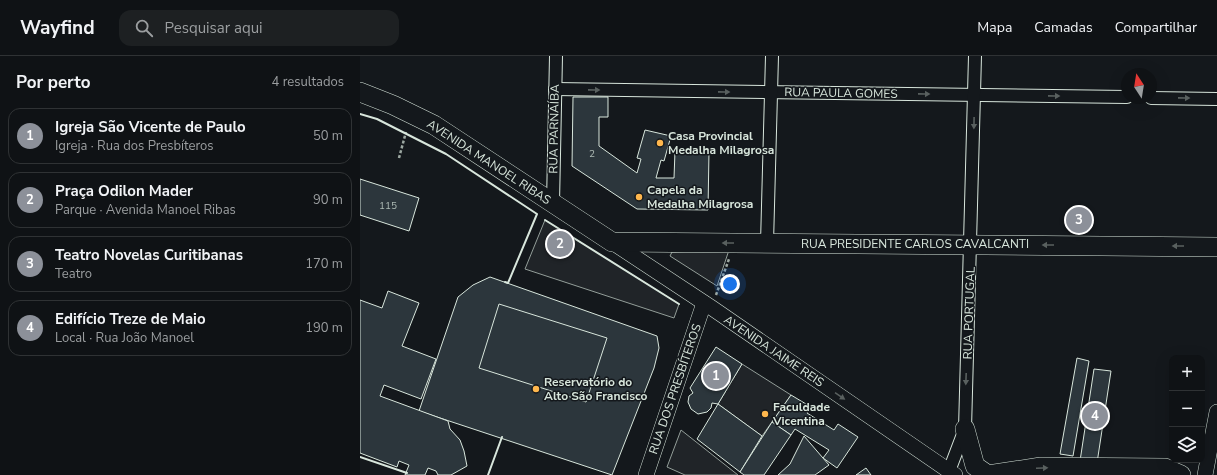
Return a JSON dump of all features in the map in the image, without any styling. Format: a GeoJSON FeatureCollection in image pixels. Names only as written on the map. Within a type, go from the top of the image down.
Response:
{"type":"FeatureCollection","features":[{"type":"Feature","properties":{"kind":"main road","name":"AVENIDA MANOEL RIBAS"},"geometry":{"type":"LineString","coordinates":[[360,92],[401,108],[434,125],[612,242]]}},
{"type":"Feature","properties":{"kind":"main road","name":"RUA PRESIDENTE CARLOS CAVALCANTI"},"geometry":{"type":"LineString","coordinates":[[612,242],[1217,247]]}},
{"type":"Feature","properties":{"kind":"main road"},"geometry":{"type":"LineString","coordinates":[[965,429],[975,466],[988,475],[1027,468],[1057,467],[1165,468],[1182,475]]}},
{"type":"Feature","properties":{"kind":"street","name":"RUA PARNAÍBA"},"geometry":{"type":"LineString","coordinates":[[552,203],[556,56]]}},
{"type":"Feature","properties":{"kind":"street"},"geometry":{"type":"LineString","coordinates":[[768,243],[772,56]]}},
{"type":"Feature","properties":{"kind":"street","name":"RUA PORTUGAL"},"geometry":{"type":"LineString","coordinates":[[952,473],[965,429],[975,56]]}},
{"type":"Feature","properties":{"kind":"street","name":"RUA PAULA GOMES"},"geometry":{"type":"LineString","coordinates":[[555,89],[1121,97]]}},
{"type":"Feature","properties":{"kind":"street"},"geometry":{"type":"LineString","coordinates":[[1157,98],[1217,98]]}},
{"type":"Feature","properties":{"kind":"street","name":"AVENIDA JAIME REIS"},"geometry":{"type":"LineString","coordinates":[[612,242],[952,473]]}},
{"type":"Feature","properties":{"kind":"street","name":"RUA DOS PRESBÍTEROS"},"geometry":{"type":"LineString","coordinates":[[646,475],[708,306]]}},
{"type":"Feature","properties":{"kind":"street"},"geometry":{"type":"LineString","coordinates":[[1205,475],[1217,412]]}},
{"type":"Feature","properties":{"kind":"path"},"geometry":{"type":"LineString","coordinates":[[399,158],[406,132]]}},
{"type":"Feature","properties":{"kind":"path"},"geometry":{"type":"LineString","coordinates":[[708,306],[734,243]]}},
{"type":"Feature","properties":{"kind":"shaded area"},"geometry":{"type":"Polygon","coordinates":[[[545,220],[679,304],[674,318],[525,269],[545,220]]]}},
{"type":"Feature","properties":{"kind":"shaded area"},"geometry":{"type":"Polygon","coordinates":[[[729,250],[717,286],[670,256],[672,252],[729,250]]]}},
{"type":"Feature","properties":{"kind":"shaded area"},"geometry":{"type":"Polygon","coordinates":[[[742,364],[791,395],[762,436],[718,404],[742,364]]]}},
{"type":"Feature","properties":{"kind":"shaded area"},"geometry":{"type":"Polygon","coordinates":[[[681,430],[738,475],[685,475],[667,467],[681,430]]]}},
{"type":"Feature","properties":{"kind":"building"},"geometry":{"type":"Polygon","coordinates":[[[573,97],[608,97],[608,117],[599,117],[599,146],[637,173],[641,159],[637,158],[645,130],[671,136],[664,161],[661,160],[656,178],[674,178],[675,151],[709,151],[708,210],[637,209],[572,166],[573,97]]]}},
{"type":"Feature","properties":{"kind":"building"},"geometry":{"type":"Polygon","coordinates":[[[360,179],[419,198],[409,231],[360,215],[360,179]]]}},
{"type":"Feature","properties":{"kind":"building","name":"Reservatório do Alto São Francisco"},"geometry":{"type":"Polygon","coordinates":[[[490,277],[657,336],[659,348],[654,368],[612,475],[419,411],[458,297],[473,285],[490,277]]]}},
{"type":"Feature","properties":{"kind":"building"},"geometry":{"type":"Polygon","coordinates":[[[388,291],[419,303],[402,346],[436,359],[421,399],[384,385],[380,396],[448,421],[450,429],[460,440],[467,466],[451,475],[438,475],[436,471],[428,468],[425,475],[405,475],[409,465],[399,461],[397,467],[360,453],[360,300],[382,308],[388,291]]]}},
{"type":"Feature","properties":{"kind":"building"},"geometry":{"type":"Polygon","coordinates":[[[499,304],[607,338],[586,402],[479,368],[499,304]]]}},
{"type":"Feature","properties":{"kind":"building"},"geometry":{"type":"Polygon","coordinates":[[[716,347],[742,364],[718,404],[712,403],[711,408],[707,412],[698,414],[691,409],[688,402],[689,396],[693,393],[690,388],[716,347]]]}},
{"type":"Feature","properties":{"kind":"building"},"geometry":{"type":"Polygon","coordinates":[[[1077,358],[1089,361],[1073,456],[1060,454],[1077,358]]]}},
{"type":"Feature","properties":{"kind":"building"},"geometry":{"type":"Polygon","coordinates":[[[1094,369],[1111,371],[1097,463],[1080,461],[1094,369]]]}},
{"type":"Feature","properties":{"kind":"building"},"geometry":{"type":"Polygon","coordinates":[[[791,395],[811,407],[807,413],[834,430],[838,424],[858,437],[837,468],[823,458],[829,450],[795,429],[791,435],[772,422],[791,395]]]}},
{"type":"Feature","properties":{"kind":"building"},"geometry":{"type":"Polygon","coordinates":[[[718,404],[762,436],[740,472],[697,439],[718,404]]]}},
{"type":"Feature","properties":{"kind":"building"},"geometry":{"type":"Polygon","coordinates":[[[772,422],[791,435],[764,475],[744,475],[740,472],[772,422]]]}},
{"type":"Feature","properties":{"kind":"building"},"geometry":{"type":"Polygon","coordinates":[[[804,436],[829,465],[815,475],[778,475],[790,464],[804,436]]]}},
{"type":"Feature","properties":{"kind":"building"},"geometry":{"type":"Polygon","coordinates":[[[866,468],[871,475],[856,475],[866,468]]]}},
{"type":"Feature","properties":{"kind":"wall"},"geometry":{"type":"LineString","coordinates":[[360,114],[377,119],[446,154],[537,214],[508,283],[505,282]]}},
{"type":"Feature","properties":{"kind":"wall"},"geometry":{"type":"LineString","coordinates":[[545,220],[679,304]]}},
{"type":"Feature","properties":{"kind":"wall"},"geometry":{"type":"LineString","coordinates":[[488,475],[502,437]]}},
{"type":"Feature","properties":{"kind":"wall"},"geometry":{"type":"LineString","coordinates":[[360,457],[407,473]]}},
{"type":"Feature","properties":{"kind":"place","name":"Casa Provincial Medalha Milagrosa"},"geometry":{"type":"Point","coordinates":[660,143]}},
{"type":"Feature","properties":{"kind":"place","name":"Capela da Medalha Milagrosa"},"geometry":{"type":"Point","coordinates":[639,197]}},
{"type":"Feature","properties":{"kind":"place","name":"Teatro Novelas Curitibanas"},"geometry":{"type":"Point","coordinates":[1079,220]}},
{"type":"Feature","properties":{"kind":"place","name":"Praça Odilon Mader"},"geometry":{"type":"Point","coordinates":[560,244]}},
{"type":"Feature","properties":{"kind":"place","name":"Igreja São Vicente de Paulo"},"geometry":{"type":"Point","coordinates":[716,376]}},
{"type":"Feature","properties":{"kind":"place","name":"Reservatório do Alto São Francisco"},"geometry":{"type":"Point","coordinates":[536,389]}},
{"type":"Feature","properties":{"kind":"place","name":"Faculdade Vicentina"},"geometry":{"type":"Point","coordinates":[765,414]}},
{"type":"Feature","properties":{"kind":"place","name":"Edifício Treze de Maio"},"geometry":{"type":"Point","coordinates":[1095,416]}}]}
